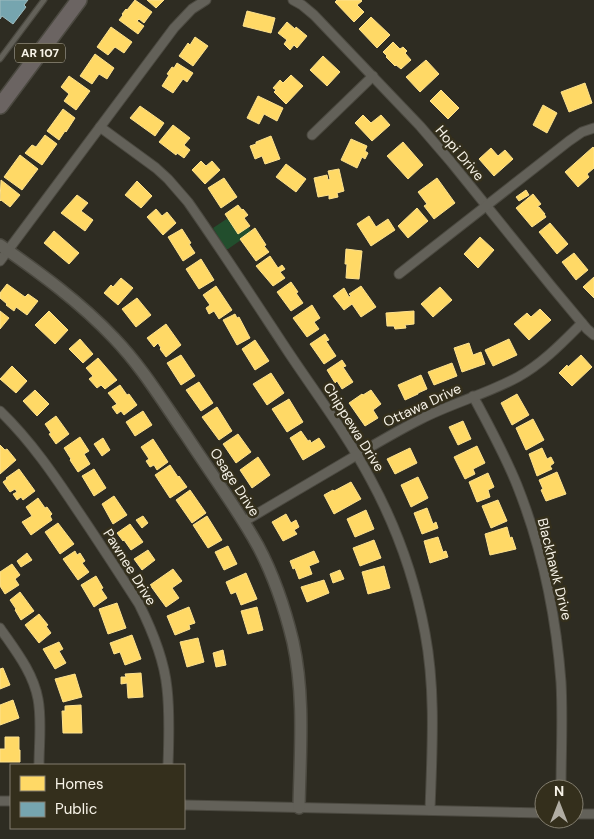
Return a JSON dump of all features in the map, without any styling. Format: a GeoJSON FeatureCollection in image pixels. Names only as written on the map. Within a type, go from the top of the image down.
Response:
{"type":"FeatureCollection","features":[{"type":"Feature","properties":{"kind":"main road","name":"AR 107"},"geometry":{"type":"LineString","coordinates":[[0,106],[76,1]]}},
{"type":"Feature","properties":{"kind":"street"},"geometry":{"type":"LineString","coordinates":[[0,261],[4,248],[100,127],[179,22],[192,9],[206,0]]}},
{"type":"Feature","properties":{"kind":"street","name":"Hopi Drive"},"geometry":{"type":"LineString","coordinates":[[293,0],[314,15],[426,133],[552,287],[594,335]]}},
{"type":"Feature","properties":{"kind":"street"},"geometry":{"type":"LineString","coordinates":[[312,135],[373,76]]}},
{"type":"Feature","properties":{"kind":"street","name":"Chippewa Drive"},"geometry":{"type":"LineString","coordinates":[[100,127],[156,168],[188,202],[344,434],[378,493],[398,536],[418,598],[425,634],[432,696],[430,810]]}},
{"type":"Feature","properties":{"kind":"street"},"geometry":{"type":"LineString","coordinates":[[399,274],[568,141],[582,132],[594,128]]}},
{"type":"Feature","properties":{"kind":"street","name":"Osage Drive"},"geometry":{"type":"LineString","coordinates":[[4,248],[80,305],[114,338],[157,393],[244,522],[258,547],[281,599],[293,643],[300,688],[299,808]]}},
{"type":"Feature","properties":{"kind":"street","name":"Ottawa Drive"},"geometry":{"type":"LineString","coordinates":[[244,522],[356,455],[421,419],[520,376],[555,350],[582,323]]}},
{"type":"Feature","properties":{"kind":"street","name":"Blackhawk Drive"},"geometry":{"type":"LineString","coordinates":[[474,396],[517,485],[532,527],[548,586],[554,619],[561,683],[561,779]]}},
{"type":"Feature","properties":{"kind":"street","name":"Pawnee Drive"},"geometry":{"type":"LineString","coordinates":[[0,411],[32,446],[54,475],[124,580],[149,623],[162,661],[167,686],[169,712],[168,764]]}},
{"type":"Feature","properties":{"kind":"street"},"geometry":{"type":"LineString","coordinates":[[0,628],[26,666],[36,691],[40,712],[39,764]]}},
{"type":"Feature","properties":{"kind":"street"},"geometry":{"type":"LineString","coordinates":[[185,805],[534,813]]}},
{"type":"Feature","properties":{"kind":"lane"},"geometry":{"type":"LineString","coordinates":[[0,59],[44,0]]}},
{"type":"Feature","properties":{"kind":"green space"},"geometry":{"type":"Polygon","coordinates":[[[228,218],[238,233],[248,227],[251,231],[226,249],[213,228],[228,218]]]}},
{"type":"Feature","properties":{"kind":"building: Homes"},"geometry":{"type":"Polygon","coordinates":[[[135,0],[152,12],[144,23],[139,19],[137,21],[144,26],[138,34],[119,20],[135,0]]]}},
{"type":"Feature","properties":{"kind":"building: Homes"},"geometry":{"type":"Polygon","coordinates":[[[147,0],[164,0],[156,8],[147,0]]]}},
{"type":"Feature","properties":{"kind":"building: Homes"},"geometry":{"type":"Polygon","coordinates":[[[337,0],[361,0],[357,5],[364,12],[354,22],[335,2],[337,0]]]}},
{"type":"Feature","properties":{"kind":"building: Homes"},"geometry":{"type":"Polygon","coordinates":[[[247,11],[275,18],[271,33],[243,26],[247,11]]]}},
{"type":"Feature","properties":{"kind":"building: Homes"},"geometry":{"type":"Polygon","coordinates":[[[371,17],[390,35],[377,48],[359,29],[371,17]]]}},
{"type":"Feature","properties":{"kind":"building: Homes"},"geometry":{"type":"Polygon","coordinates":[[[287,22],[307,36],[297,48],[294,45],[290,50],[284,44],[287,40],[278,33],[287,22]]]}},
{"type":"Feature","properties":{"kind":"building: Homes"},"geometry":{"type":"Polygon","coordinates":[[[111,27],[132,42],[124,53],[115,47],[108,55],[97,47],[111,27]]]}},
{"type":"Feature","properties":{"kind":"building: Homes"},"geometry":{"type":"Polygon","coordinates":[[[195,37],[208,46],[193,66],[179,56],[195,37]]]}},
{"type":"Feature","properties":{"kind":"building: Homes"},"geometry":{"type":"Polygon","coordinates":[[[393,42],[400,49],[403,47],[407,51],[405,53],[411,60],[401,69],[395,66],[383,52],[393,42]]]}},
{"type":"Feature","properties":{"kind":"building: Homes"},"geometry":{"type":"Polygon","coordinates":[[[95,54],[114,68],[107,79],[99,74],[92,84],[80,76],[95,54]]]}},
{"type":"Feature","properties":{"kind":"building: Homes"},"geometry":{"type":"Polygon","coordinates":[[[323,56],[340,72],[327,86],[310,70],[323,56]]]}},
{"type":"Feature","properties":{"kind":"building: Homes"},"geometry":{"type":"Polygon","coordinates":[[[426,60],[439,74],[420,92],[406,77],[426,60]]]}},
{"type":"Feature","properties":{"kind":"building: Homes"},"geometry":{"type":"Polygon","coordinates":[[[177,63],[193,73],[187,82],[183,79],[173,93],[162,86],[169,75],[167,74],[177,63]]]}},
{"type":"Feature","properties":{"kind":"building: Homes"},"geometry":{"type":"Polygon","coordinates":[[[291,75],[303,86],[286,104],[274,92],[276,90],[273,88],[280,80],[283,83],[291,75]]]}},
{"type":"Feature","properties":{"kind":"building: Homes"},"geometry":{"type":"Polygon","coordinates":[[[69,76],[90,91],[76,110],[64,101],[69,94],[61,87],[69,76]]]}},
{"type":"Feature","properties":{"kind":"building: Homes"},"geometry":{"type":"Polygon","coordinates":[[[585,83],[592,103],[569,112],[561,92],[585,83]]]}},
{"type":"Feature","properties":{"kind":"building: Homes"},"geometry":{"type":"Polygon","coordinates":[[[441,90],[459,108],[448,119],[430,101],[441,90]]]}},
{"type":"Feature","properties":{"kind":"building: Homes"},"geometry":{"type":"Polygon","coordinates":[[[258,96],[283,108],[277,121],[264,114],[259,124],[247,118],[258,96]]]}},
{"type":"Feature","properties":{"kind":"building: Homes"},"geometry":{"type":"Polygon","coordinates":[[[543,105],[557,113],[547,133],[533,125],[543,105]]]}},
{"type":"Feature","properties":{"kind":"building: Homes"},"geometry":{"type":"Polygon","coordinates":[[[140,106],[164,123],[155,136],[130,118],[140,106]]]}},
{"type":"Feature","properties":{"kind":"building: Homes"},"geometry":{"type":"Polygon","coordinates":[[[63,109],[75,118],[59,140],[47,131],[63,109]]]}},
{"type":"Feature","properties":{"kind":"building: Homes"},"geometry":{"type":"Polygon","coordinates":[[[363,115],[371,123],[381,115],[390,125],[372,141],[355,123],[363,115]]]}},
{"type":"Feature","properties":{"kind":"building: Homes"},"geometry":{"type":"Polygon","coordinates":[[[173,125],[190,138],[184,145],[190,150],[184,158],[177,153],[176,155],[159,142],[173,125]]]}},
{"type":"Feature","properties":{"kind":"building: Homes"},"geometry":{"type":"Polygon","coordinates":[[[45,135],[57,144],[42,165],[25,153],[32,145],[36,147],[45,135]]]}},
{"type":"Feature","properties":{"kind":"building: Homes"},"geometry":{"type":"Polygon","coordinates":[[[271,136],[280,159],[265,164],[262,156],[255,159],[250,146],[271,136]]]}},
{"type":"Feature","properties":{"kind":"building: Homes"},"geometry":{"type":"Polygon","coordinates":[[[351,139],[367,146],[365,151],[368,153],[365,159],[362,157],[357,168],[341,160],[351,139]]]}},
{"type":"Feature","properties":{"kind":"building: Homes"},"geometry":{"type":"Polygon","coordinates":[[[403,142],[423,165],[408,179],[387,156],[403,142]]]}},
{"type":"Feature","properties":{"kind":"building: Homes"},"geometry":{"type":"Polygon","coordinates":[[[593,147],[594,168],[587,174],[589,177],[578,187],[565,172],[593,147]]]}},
{"type":"Feature","properties":{"kind":"building: Homes"},"geometry":{"type":"Polygon","coordinates":[[[491,148],[498,156],[505,150],[513,159],[494,176],[479,159],[491,148]]]}},
{"type":"Feature","properties":{"kind":"building: Homes"},"geometry":{"type":"Polygon","coordinates":[[[20,155],[38,169],[22,190],[4,177],[20,155]]]}},
{"type":"Feature","properties":{"kind":"building: Homes"},"geometry":{"type":"Polygon","coordinates":[[[201,161],[206,166],[212,161],[220,170],[205,184],[192,170],[201,161]]]}},
{"type":"Feature","properties":{"kind":"building: Homes"},"geometry":{"type":"Polygon","coordinates":[[[286,164],[306,179],[296,192],[276,177],[286,164]]]}},
{"type":"Feature","properties":{"kind":"building: Homes"},"geometry":{"type":"Polygon","coordinates":[[[339,169],[344,191],[337,193],[338,197],[329,199],[329,195],[318,197],[314,178],[327,175],[328,180],[330,179],[328,171],[339,169]]]}},
{"type":"Feature","properties":{"kind":"building: Homes"},"geometry":{"type":"Polygon","coordinates":[[[224,178],[237,197],[221,208],[208,188],[224,178]]]}},
{"type":"Feature","properties":{"kind":"building: Homes"},"geometry":{"type":"Polygon","coordinates":[[[437,178],[455,203],[434,219],[424,206],[427,204],[418,192],[437,178]]]}},
{"type":"Feature","properties":{"kind":"building: Homes"},"geometry":{"type":"Polygon","coordinates":[[[1,180],[20,195],[10,207],[0,201],[1,180]]]}},
{"type":"Feature","properties":{"kind":"building: Homes"},"geometry":{"type":"Polygon","coordinates":[[[137,181],[152,196],[141,208],[125,195],[137,181]]]}},
{"type":"Feature","properties":{"kind":"building: Homes"},"geometry":{"type":"Polygon","coordinates":[[[526,190],[529,195],[519,201],[516,197],[526,190]]]}},
{"type":"Feature","properties":{"kind":"building: Homes"},"geometry":{"type":"Polygon","coordinates":[[[533,194],[541,204],[537,207],[546,217],[532,227],[516,208],[533,194]]]}},
{"type":"Feature","properties":{"kind":"building: Homes"},"geometry":{"type":"Polygon","coordinates":[[[77,195],[88,203],[81,211],[93,220],[85,231],[61,213],[77,195]]]}},
{"type":"Feature","properties":{"kind":"building: Homes"},"geometry":{"type":"Polygon","coordinates":[[[238,205],[248,215],[244,218],[250,226],[238,234],[225,214],[238,205]]]}},
{"type":"Feature","properties":{"kind":"building: Homes"},"geometry":{"type":"Polygon","coordinates":[[[417,208],[428,221],[408,238],[398,226],[417,208]]]}},
{"type":"Feature","properties":{"kind":"building: Homes"},"geometry":{"type":"Polygon","coordinates":[[[156,209],[162,216],[167,212],[176,223],[163,235],[147,217],[156,209]]]}},
{"type":"Feature","properties":{"kind":"building: Homes"},"geometry":{"type":"Polygon","coordinates":[[[369,216],[376,227],[388,219],[395,230],[371,246],[357,224],[369,216]]]}},
{"type":"Feature","properties":{"kind":"building: Homes"},"geometry":{"type":"Polygon","coordinates":[[[550,223],[568,244],[557,254],[539,232],[550,223]]]}},
{"type":"Feature","properties":{"kind":"building: Homes"},"geometry":{"type":"Polygon","coordinates":[[[255,228],[269,252],[256,261],[240,239],[255,228]]]}},
{"type":"Feature","properties":{"kind":"building: Homes"},"geometry":{"type":"Polygon","coordinates":[[[182,229],[195,253],[183,261],[168,237],[182,229]]]}},
{"type":"Feature","properties":{"kind":"building: Homes"},"geometry":{"type":"Polygon","coordinates":[[[54,231],[79,253],[69,264],[44,243],[54,231]]]}},
{"type":"Feature","properties":{"kind":"building: Homes"},"geometry":{"type":"Polygon","coordinates":[[[480,237],[494,250],[478,268],[464,254],[480,237]]]}},
{"type":"Feature","properties":{"kind":"building: Homes"},"geometry":{"type":"Polygon","coordinates":[[[346,249],[362,251],[359,279],[346,278],[346,249]]]}},
{"type":"Feature","properties":{"kind":"building: Homes"},"geometry":{"type":"Polygon","coordinates":[[[574,253],[588,270],[576,280],[562,262],[574,253]]]}},
{"type":"Feature","properties":{"kind":"building: Homes"},"geometry":{"type":"Polygon","coordinates":[[[270,256],[278,268],[282,265],[285,269],[280,272],[285,278],[273,286],[256,266],[270,256]]]}},
{"type":"Feature","properties":{"kind":"building: Homes"},"geometry":{"type":"Polygon","coordinates":[[[201,259],[214,280],[199,289],[186,269],[201,259]]]}},
{"type":"Feature","properties":{"kind":"building: Homes"},"geometry":{"type":"Polygon","coordinates":[[[594,277],[594,298],[583,287],[594,277]]]}},
{"type":"Feature","properties":{"kind":"building: Homes"},"geometry":{"type":"Polygon","coordinates":[[[121,278],[133,288],[118,305],[104,293],[121,278]]]}},
{"type":"Feature","properties":{"kind":"building: Homes"},"geometry":{"type":"Polygon","coordinates":[[[291,282],[303,303],[291,311],[277,292],[291,282]]]}},
{"type":"Feature","properties":{"kind":"building: Homes"},"geometry":{"type":"Polygon","coordinates":[[[7,284],[25,297],[28,294],[38,301],[27,315],[16,307],[14,311],[0,298],[0,293],[7,284]]]}},
{"type":"Feature","properties":{"kind":"building: Homes"},"geometry":{"type":"Polygon","coordinates":[[[216,286],[232,310],[219,319],[214,311],[209,314],[206,308],[210,305],[203,295],[216,286]]]}},
{"type":"Feature","properties":{"kind":"building: Homes"},"geometry":{"type":"Polygon","coordinates":[[[361,286],[376,307],[361,317],[352,304],[344,310],[333,296],[344,288],[349,297],[351,296],[349,294],[361,286]]]}},
{"type":"Feature","properties":{"kind":"building: Homes"},"geometry":{"type":"Polygon","coordinates":[[[440,287],[452,300],[433,317],[421,304],[440,287]]]}},
{"type":"Feature","properties":{"kind":"building: Homes"},"geometry":{"type":"Polygon","coordinates":[[[137,298],[151,315],[136,327],[122,309],[137,298]]]}},
{"type":"Feature","properties":{"kind":"building: Homes"},"geometry":{"type":"Polygon","coordinates":[[[312,305],[320,318],[314,322],[319,329],[307,337],[293,318],[312,305]]]}},
{"type":"Feature","properties":{"kind":"building: Homes"},"geometry":{"type":"Polygon","coordinates":[[[540,309],[551,320],[529,340],[514,324],[527,313],[531,317],[540,309]]]}},
{"type":"Feature","properties":{"kind":"building: Homes"},"geometry":{"type":"Polygon","coordinates":[[[0,311],[9,318],[0,329],[0,311]]]}},
{"type":"Feature","properties":{"kind":"building: Homes"},"geometry":{"type":"Polygon","coordinates":[[[49,311],[68,330],[55,344],[35,325],[49,311]]]}},
{"type":"Feature","properties":{"kind":"building: Homes"},"geometry":{"type":"Polygon","coordinates":[[[414,311],[414,324],[405,325],[406,328],[395,329],[394,326],[387,326],[386,313],[414,311]]]}},
{"type":"Feature","properties":{"kind":"building: Homes"},"geometry":{"type":"Polygon","coordinates":[[[235,314],[237,318],[239,317],[250,338],[237,345],[223,320],[235,314]]]}},
{"type":"Feature","properties":{"kind":"building: Homes"},"geometry":{"type":"Polygon","coordinates":[[[166,324],[181,345],[166,357],[158,343],[154,347],[147,338],[166,324]]]}},
{"type":"Feature","properties":{"kind":"building: Homes"},"geometry":{"type":"Polygon","coordinates":[[[325,334],[329,340],[326,341],[336,356],[324,364],[310,344],[325,334]]]}},
{"type":"Feature","properties":{"kind":"building: Homes"},"geometry":{"type":"Polygon","coordinates":[[[80,339],[93,354],[83,363],[69,349],[80,339]]]}},
{"type":"Feature","properties":{"kind":"building: Homes"},"geometry":{"type":"Polygon","coordinates":[[[509,339],[517,355],[493,366],[485,350],[509,339]]]}},
{"type":"Feature","properties":{"kind":"building: Homes"},"geometry":{"type":"Polygon","coordinates":[[[255,340],[269,361],[255,370],[242,349],[255,340]]]}},
{"type":"Feature","properties":{"kind":"building: Homes"},"geometry":{"type":"Polygon","coordinates":[[[469,343],[473,355],[481,352],[485,364],[462,372],[454,348],[469,343]]]}},
{"type":"Feature","properties":{"kind":"building: Homes"},"geometry":{"type":"Polygon","coordinates":[[[181,355],[195,376],[181,385],[167,363],[181,355]]]}},
{"type":"Feature","properties":{"kind":"building: Homes"},"geometry":{"type":"Polygon","coordinates":[[[581,355],[592,367],[572,386],[559,373],[581,355]]]}},
{"type":"Feature","properties":{"kind":"building: Homes"},"geometry":{"type":"Polygon","coordinates":[[[98,358],[117,380],[105,389],[101,385],[97,388],[89,379],[93,376],[86,368],[98,358]]]}},
{"type":"Feature","properties":{"kind":"building: Homes"},"geometry":{"type":"Polygon","coordinates":[[[342,360],[346,366],[343,367],[353,382],[342,389],[337,381],[335,383],[327,370],[342,360]]]}},
{"type":"Feature","properties":{"kind":"building: Homes"},"geometry":{"type":"Polygon","coordinates":[[[452,363],[457,376],[434,385],[428,372],[452,363]]]}},
{"type":"Feature","properties":{"kind":"building: Homes"},"geometry":{"type":"Polygon","coordinates":[[[12,366],[27,381],[16,393],[0,379],[12,366]]]}},
{"type":"Feature","properties":{"kind":"building: Homes"},"geometry":{"type":"Polygon","coordinates":[[[271,373],[284,393],[267,405],[253,384],[271,373]]]}},
{"type":"Feature","properties":{"kind":"building: Homes"},"geometry":{"type":"Polygon","coordinates":[[[421,375],[427,389],[405,400],[398,385],[421,375]]]}},
{"type":"Feature","properties":{"kind":"building: Homes"},"geometry":{"type":"Polygon","coordinates":[[[199,382],[213,403],[201,411],[186,390],[199,382]]]}},
{"type":"Feature","properties":{"kind":"building: Homes"},"geometry":{"type":"Polygon","coordinates":[[[120,385],[137,405],[124,415],[121,411],[117,414],[112,407],[117,404],[108,393],[120,385]]]}},
{"type":"Feature","properties":{"kind":"building: Homes"},"geometry":{"type":"Polygon","coordinates":[[[35,390],[49,404],[37,416],[23,401],[35,390]]]}},
{"type":"Feature","properties":{"kind":"building: Homes"},"geometry":{"type":"Polygon","coordinates":[[[371,390],[381,404],[373,410],[378,418],[365,426],[349,403],[371,390]]]}},
{"type":"Feature","properties":{"kind":"building: Homes"},"geometry":{"type":"Polygon","coordinates":[[[517,394],[529,415],[512,425],[501,403],[517,394]]]}},
{"type":"Feature","properties":{"kind":"building: Homes"},"geometry":{"type":"Polygon","coordinates":[[[289,399],[303,422],[287,432],[272,409],[289,399]]]}},
{"type":"Feature","properties":{"kind":"building: Homes"},"geometry":{"type":"Polygon","coordinates":[[[217,407],[232,431],[219,440],[202,417],[217,407]]]}},
{"type":"Feature","properties":{"kind":"building: Homes"},"geometry":{"type":"Polygon","coordinates":[[[143,411],[152,425],[135,436],[126,422],[143,411]]]}},
{"type":"Feature","properties":{"kind":"building: Homes"},"geometry":{"type":"Polygon","coordinates":[[[56,416],[69,434],[56,444],[45,424],[56,416]]]}},
{"type":"Feature","properties":{"kind":"building: Homes"},"geometry":{"type":"Polygon","coordinates":[[[533,419],[544,440],[526,450],[516,428],[533,419]]]}},
{"type":"Feature","properties":{"kind":"building: Homes"},"geometry":{"type":"Polygon","coordinates":[[[463,421],[471,439],[458,445],[449,427],[463,421]]]}},
{"type":"Feature","properties":{"kind":"building: Homes"},"geometry":{"type":"Polygon","coordinates":[[[301,431],[311,443],[319,438],[325,447],[303,460],[290,438],[301,431]]]}},
{"type":"Feature","properties":{"kind":"building: Homes"},"geometry":{"type":"Polygon","coordinates":[[[238,434],[251,452],[236,463],[223,444],[238,434]]]}},
{"type":"Feature","properties":{"kind":"building: Homes"},"geometry":{"type":"Polygon","coordinates":[[[80,437],[89,451],[84,454],[90,464],[78,472],[64,448],[80,437]]]}},
{"type":"Feature","properties":{"kind":"building: Homes"},"geometry":{"type":"Polygon","coordinates":[[[103,438],[110,450],[102,456],[94,444],[103,438]]]}},
{"type":"Feature","properties":{"kind":"building: Homes"},"geometry":{"type":"Polygon","coordinates":[[[153,439],[168,462],[157,470],[154,465],[150,467],[146,461],[149,459],[141,447],[153,439]]]}},
{"type":"Feature","properties":{"kind":"building: Homes"},"geometry":{"type":"Polygon","coordinates":[[[0,445],[5,450],[7,449],[16,460],[0,474],[0,445]]]}},
{"type":"Feature","properties":{"kind":"building: Homes"},"geometry":{"type":"Polygon","coordinates":[[[477,446],[485,463],[473,469],[475,474],[465,479],[454,457],[477,446]]]}},
{"type":"Feature","properties":{"kind":"building: Homes"},"geometry":{"type":"Polygon","coordinates":[[[410,448],[417,463],[395,474],[387,459],[410,448]]]}},
{"type":"Feature","properties":{"kind":"building: Homes"},"geometry":{"type":"Polygon","coordinates":[[[542,448],[547,459],[551,457],[554,463],[550,466],[552,469],[537,476],[529,454],[542,448]]]}},
{"type":"Feature","properties":{"kind":"building: Homes"},"geometry":{"type":"Polygon","coordinates":[[[258,457],[270,475],[252,488],[240,470],[258,457]]]}},
{"type":"Feature","properties":{"kind":"building: Homes"},"geometry":{"type":"Polygon","coordinates":[[[170,465],[187,487],[170,498],[155,475],[170,465]]]}},
{"type":"Feature","properties":{"kind":"building: Homes"},"geometry":{"type":"Polygon","coordinates":[[[19,469],[35,491],[23,500],[21,497],[17,500],[13,494],[17,492],[15,489],[10,492],[3,482],[19,469]]]}},
{"type":"Feature","properties":{"kind":"building: Homes"},"geometry":{"type":"Polygon","coordinates":[[[94,469],[106,488],[94,496],[82,476],[94,469]]]}},
{"type":"Feature","properties":{"kind":"building: Homes"},"geometry":{"type":"Polygon","coordinates":[[[557,472],[566,494],[546,501],[539,480],[557,472]]]}},
{"type":"Feature","properties":{"kind":"building: Homes"},"geometry":{"type":"Polygon","coordinates":[[[488,473],[494,487],[488,490],[490,497],[477,502],[469,482],[488,473]]]}},
{"type":"Feature","properties":{"kind":"building: Homes"},"geometry":{"type":"Polygon","coordinates":[[[418,477],[428,498],[411,507],[401,485],[418,477]]]}},
{"type":"Feature","properties":{"kind":"building: Homes"},"geometry":{"type":"Polygon","coordinates":[[[351,482],[361,499],[334,514],[324,495],[351,482]]]}},
{"type":"Feature","properties":{"kind":"building: Homes"},"geometry":{"type":"Polygon","coordinates":[[[190,490],[206,513],[192,523],[176,500],[190,490]]]}},
{"type":"Feature","properties":{"kind":"building: Homes"},"geometry":{"type":"Polygon","coordinates":[[[114,496],[127,515],[113,524],[102,504],[114,496]]]}},
{"type":"Feature","properties":{"kind":"building: Homes"},"geometry":{"type":"Polygon","coordinates":[[[38,498],[52,514],[50,516],[52,520],[31,535],[22,522],[32,516],[26,507],[38,498]]]}},
{"type":"Feature","properties":{"kind":"building: Homes"},"geometry":{"type":"Polygon","coordinates":[[[498,500],[507,521],[491,528],[482,506],[498,500]]]}},
{"type":"Feature","properties":{"kind":"building: Homes"},"geometry":{"type":"Polygon","coordinates":[[[427,508],[433,524],[436,522],[438,528],[422,534],[414,513],[427,508]]]}},
{"type":"Feature","properties":{"kind":"building: Homes"},"geometry":{"type":"Polygon","coordinates":[[[366,510],[374,529],[355,537],[347,519],[366,510]]]}},
{"type":"Feature","properties":{"kind":"building: Homes"},"geometry":{"type":"Polygon","coordinates":[[[286,514],[291,523],[296,520],[299,527],[294,530],[297,534],[283,541],[272,522],[286,514]]]}},
{"type":"Feature","properties":{"kind":"building: Homes"},"geometry":{"type":"Polygon","coordinates":[[[143,516],[148,523],[142,528],[136,520],[143,516]]]}},
{"type":"Feature","properties":{"kind":"building: Homes"},"geometry":{"type":"Polygon","coordinates":[[[207,516],[222,540],[208,548],[193,525],[207,516]]]}},
{"type":"Feature","properties":{"kind":"building: Homes"},"geometry":{"type":"Polygon","coordinates":[[[58,523],[74,544],[60,554],[45,532],[58,523]]]}},
{"type":"Feature","properties":{"kind":"building: Homes"},"geometry":{"type":"Polygon","coordinates":[[[130,524],[143,542],[131,550],[117,533],[130,524]]]}},
{"type":"Feature","properties":{"kind":"building: Homes"},"geometry":{"type":"Polygon","coordinates":[[[507,527],[516,549],[490,555],[485,534],[507,527]]]}},
{"type":"Feature","properties":{"kind":"building: Homes"},"geometry":{"type":"Polygon","coordinates":[[[438,537],[443,552],[446,551],[448,557],[430,563],[424,541],[438,537]]]}},
{"type":"Feature","properties":{"kind":"building: Homes"},"geometry":{"type":"Polygon","coordinates":[[[374,540],[381,558],[360,566],[353,548],[374,540]]]}},
{"type":"Feature","properties":{"kind":"building: Homes"},"geometry":{"type":"Polygon","coordinates":[[[228,546],[237,564],[224,570],[215,552],[228,546]]]}},
{"type":"Feature","properties":{"kind":"building: Homes"},"geometry":{"type":"Polygon","coordinates":[[[148,550],[155,560],[142,570],[134,559],[148,550]]]}},
{"type":"Feature","properties":{"kind":"building: Homes"},"geometry":{"type":"Polygon","coordinates":[[[75,551],[77,555],[80,553],[85,561],[82,563],[89,572],[78,580],[63,559],[75,551]]]}},
{"type":"Feature","properties":{"kind":"building: Homes"},"geometry":{"type":"Polygon","coordinates":[[[314,551],[319,562],[309,566],[312,574],[299,579],[290,561],[314,551]]]}},
{"type":"Feature","properties":{"kind":"building: Homes"},"geometry":{"type":"Polygon","coordinates":[[[27,553],[32,560],[21,567],[17,561],[27,553]]]}},
{"type":"Feature","properties":{"kind":"building: Homes"},"geometry":{"type":"Polygon","coordinates":[[[12,564],[20,575],[15,579],[19,585],[5,594],[0,586],[0,572],[12,564]]]}},
{"type":"Feature","properties":{"kind":"building: Homes"},"geometry":{"type":"Polygon","coordinates":[[[384,566],[390,588],[368,594],[362,572],[384,566]]]}},
{"type":"Feature","properties":{"kind":"building: Homes"},"geometry":{"type":"Polygon","coordinates":[[[173,569],[182,581],[172,588],[179,598],[166,607],[150,585],[173,569]]]}},
{"type":"Feature","properties":{"kind":"building: Homes"},"geometry":{"type":"Polygon","coordinates":[[[340,570],[344,579],[333,583],[330,574],[340,570]]]}},
{"type":"Feature","properties":{"kind":"building: Homes"},"geometry":{"type":"Polygon","coordinates":[[[246,573],[257,599],[241,605],[236,592],[231,594],[226,582],[246,573]]]}},
{"type":"Feature","properties":{"kind":"building: Homes"},"geometry":{"type":"Polygon","coordinates":[[[96,576],[107,598],[94,607],[81,585],[96,576]]]}},
{"type":"Feature","properties":{"kind":"building: Homes"},"geometry":{"type":"Polygon","coordinates":[[[324,580],[329,593],[307,602],[301,587],[324,580]]]}},
{"type":"Feature","properties":{"kind":"building: Homes"},"geometry":{"type":"Polygon","coordinates":[[[20,592],[34,611],[21,620],[10,600],[20,592]]]}},
{"type":"Feature","properties":{"kind":"building: Homes"},"geometry":{"type":"Polygon","coordinates":[[[117,603],[126,628],[108,634],[99,609],[117,603]]]}},
{"type":"Feature","properties":{"kind":"building: Homes"},"geometry":{"type":"Polygon","coordinates":[[[189,607],[195,623],[189,625],[190,629],[175,635],[167,616],[189,607]]]}},
{"type":"Feature","properties":{"kind":"building: Homes"},"geometry":{"type":"Polygon","coordinates":[[[257,607],[263,630],[248,634],[241,611],[257,607]]]}},
{"type":"Feature","properties":{"kind":"building: Homes"},"geometry":{"type":"Polygon","coordinates":[[[39,614],[48,625],[46,626],[51,633],[39,643],[25,625],[39,614]]]}},
{"type":"Feature","properties":{"kind":"building: Homes"},"geometry":{"type":"Polygon","coordinates":[[[132,635],[141,659],[125,665],[120,652],[114,654],[110,643],[132,635]]]}},
{"type":"Feature","properties":{"kind":"building: Homes"},"geometry":{"type":"Polygon","coordinates":[[[198,638],[204,662],[187,667],[180,642],[198,638]]]}},
{"type":"Feature","properties":{"kind":"building: Homes"},"geometry":{"type":"Polygon","coordinates":[[[59,642],[63,649],[59,651],[66,663],[55,669],[43,649],[59,642]]]}},
{"type":"Feature","properties":{"kind":"building: Homes"},"geometry":{"type":"Polygon","coordinates":[[[223,650],[226,665],[216,667],[213,653],[223,650]]]}},
{"type":"Feature","properties":{"kind":"building: Homes"},"geometry":{"type":"Polygon","coordinates":[[[3,668],[10,685],[0,689],[0,669],[3,668]]]}},
{"type":"Feature","properties":{"kind":"building: Homes"},"geometry":{"type":"Polygon","coordinates":[[[141,673],[143,697],[128,698],[127,683],[121,684],[121,677],[126,677],[125,674],[141,673]]]}},
{"type":"Feature","properties":{"kind":"building: Homes"},"geometry":{"type":"Polygon","coordinates":[[[75,674],[82,697],[63,702],[55,679],[75,674]]]}},
{"type":"Feature","properties":{"kind":"building: Homes"},"geometry":{"type":"Polygon","coordinates":[[[13,700],[19,718],[0,725],[0,705],[13,700]]]}},
{"type":"Feature","properties":{"kind":"building: Homes"},"geometry":{"type":"Polygon","coordinates":[[[81,705],[82,733],[63,733],[62,711],[65,711],[65,706],[81,705]]]}},
{"type":"Feature","properties":{"kind":"building: Homes"},"geometry":{"type":"Polygon","coordinates":[[[5,737],[19,737],[20,762],[0,762],[0,749],[5,749],[5,737]]]}},
{"type":"Feature","properties":{"kind":"building: Public"},"geometry":{"type":"Polygon","coordinates":[[[0,0],[28,0],[24,5],[26,7],[13,24],[2,16],[0,19],[0,0]]]}}]}
